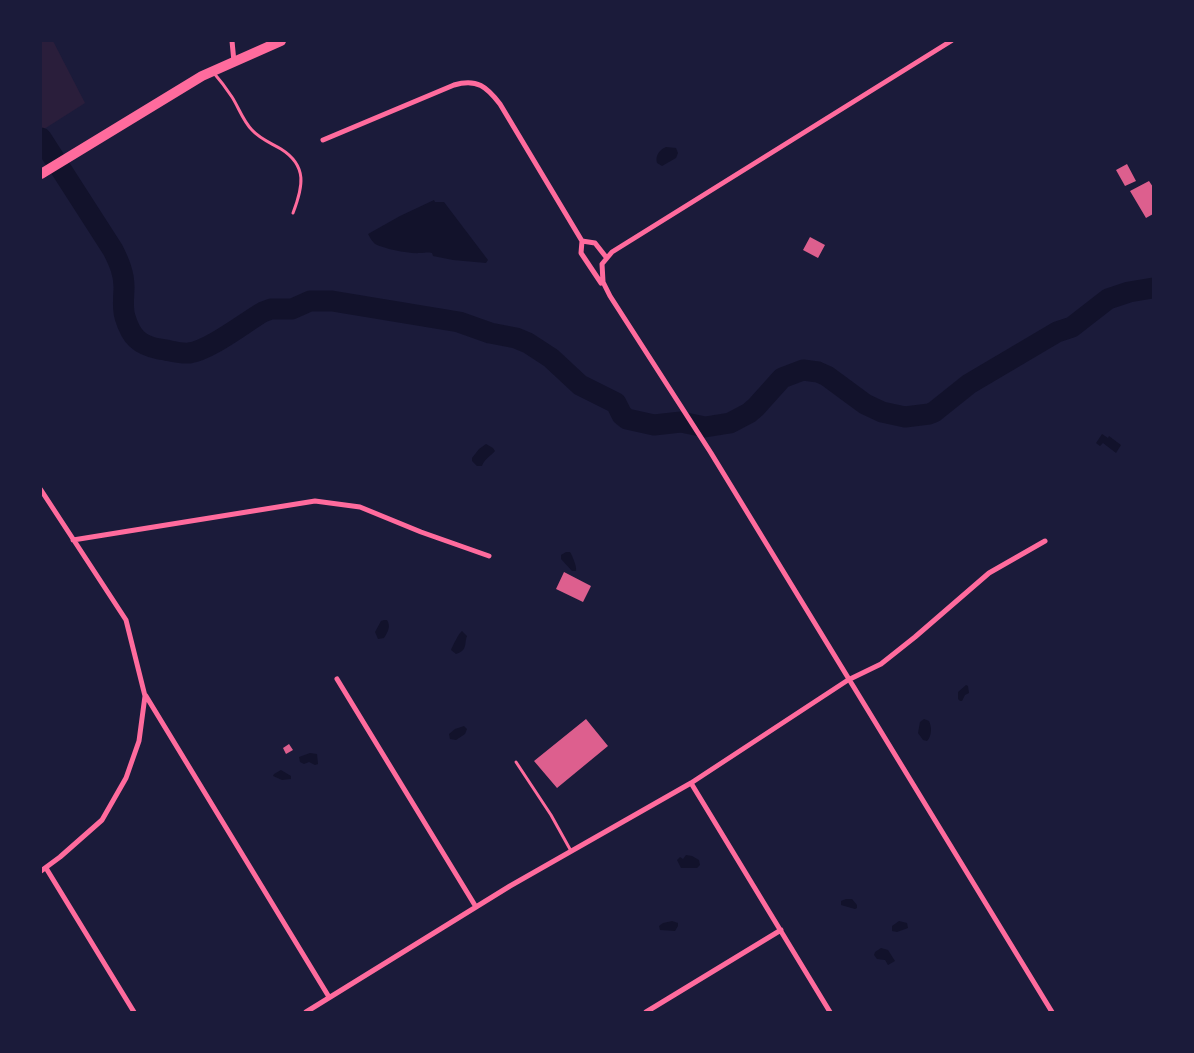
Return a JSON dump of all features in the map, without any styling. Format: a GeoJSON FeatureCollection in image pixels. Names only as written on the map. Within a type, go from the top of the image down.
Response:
{"type":"FeatureCollection","features":[{"type":"Feature","properties":{"kind":"main road"},"geometry":{"type":"LineString","coordinates":[[41,174],[202,76],[281,41]]}},
{"type":"Feature","properties":{"kind":"street"},"geometry":{"type":"LineString","coordinates":[[232,41],[234,62]]}},
{"type":"Feature","properties":{"kind":"street"},"geometry":{"type":"LineString","coordinates":[[605,288],[602,264],[606,257],[951,41]]}},
{"type":"Feature","properties":{"kind":"street"},"geometry":{"type":"LineString","coordinates":[[323,140],[463,82],[479,84],[492,94],[500,104],[582,241],[581,253],[712,453],[848,680],[1052,1012]]}},
{"type":"Feature","properties":{"kind":"street"},"geometry":{"type":"LineString","coordinates":[[582,241],[595,243],[606,257]]}},
{"type":"Feature","properties":{"kind":"street"},"geometry":{"type":"LineString","coordinates":[[41,490],[126,620],[145,696],[329,998]]}},
{"type":"Feature","properties":{"kind":"street"},"geometry":{"type":"LineString","coordinates":[[73,540],[315,501],[360,507],[421,532],[490,556]]}},
{"type":"Feature","properties":{"kind":"street"},"geometry":{"type":"LineString","coordinates":[[306,1012],[476,907],[691,783],[848,680],[881,664],[990,573],[1045,541]]}},
{"type":"Feature","properties":{"kind":"street"},"geometry":{"type":"LineString","coordinates":[[337,679],[476,907]]}},
{"type":"Feature","properties":{"kind":"street"},"geometry":{"type":"LineString","coordinates":[[134,1012],[44,870],[102,820],[126,778],[139,741],[145,696]]}},
{"type":"Feature","properties":{"kind":"street"},"geometry":{"type":"LineString","coordinates":[[691,783],[830,1012]]}},
{"type":"Feature","properties":{"kind":"street"},"geometry":{"type":"LineString","coordinates":[[646,1012],[781,930]]}},
{"type":"Feature","properties":{"kind":"lane"},"geometry":{"type":"LineString","coordinates":[[213,72],[232,97],[252,130],[291,156],[298,165],[302,174],[298,199],[293,213]]}},
{"type":"Feature","properties":{"kind":"lane"},"geometry":{"type":"LineString","coordinates":[[516,762],[572,851]]}},
{"type":"Feature","properties":{"kind":"shaded area"},"geometry":{"type":"Polygon","coordinates":[[[41,41],[53,41],[85,103],[41,131],[41,41]]]}},
{"type":"Feature","properties":{"kind":"shaded area"},"geometry":{"type":"Polygon","coordinates":[[[666,147],[676,148],[678,153],[676,158],[662,166],[657,163],[657,156],[666,147]]]}},
{"type":"Feature","properties":{"kind":"shaded area"},"geometry":{"type":"Polygon","coordinates":[[[434,200],[435,202],[444,202],[488,260],[486,263],[453,260],[433,256],[432,253],[397,251],[375,244],[368,234],[434,200]]]}},
{"type":"Feature","properties":{"kind":"shaded area"},"geometry":{"type":"Polygon","coordinates":[[[1102,434],[1108,438],[1109,436],[1121,445],[1116,453],[1103,443],[1100,446],[1096,443],[1102,434]]]}},
{"type":"Feature","properties":{"kind":"shaded area"},"geometry":{"type":"Polygon","coordinates":[[[486,444],[495,451],[486,459],[482,466],[477,466],[472,461],[472,458],[486,444]]]}},
{"type":"Feature","properties":{"kind":"shaded area"},"geometry":{"type":"Polygon","coordinates":[[[570,552],[576,571],[572,571],[561,559],[561,555],[570,552]]]}},
{"type":"Feature","properties":{"kind":"shaded area"},"geometry":{"type":"Polygon","coordinates":[[[387,620],[389,624],[387,634],[384,638],[378,639],[375,632],[381,621],[387,620]]]}},
{"type":"Feature","properties":{"kind":"shaded area"},"geometry":{"type":"Polygon","coordinates":[[[462,631],[467,636],[465,646],[462,651],[456,654],[451,650],[462,631]]]}},
{"type":"Feature","properties":{"kind":"shaded area"},"geometry":{"type":"Polygon","coordinates":[[[966,685],[968,686],[969,693],[960,701],[958,699],[958,692],[966,685]]]}},
{"type":"Feature","properties":{"kind":"shaded area"},"geometry":{"type":"Polygon","coordinates":[[[924,719],[929,721],[931,726],[931,734],[927,741],[923,740],[918,733],[920,722],[924,719]]]}},
{"type":"Feature","properties":{"kind":"shaded area"},"geometry":{"type":"Polygon","coordinates":[[[464,726],[467,729],[465,734],[456,740],[450,739],[449,734],[455,729],[464,726]]]}},
{"type":"Feature","properties":{"kind":"shaded area"},"geometry":{"type":"Polygon","coordinates":[[[310,753],[317,754],[318,764],[315,765],[309,762],[304,764],[300,762],[299,757],[310,753]]]}},
{"type":"Feature","properties":{"kind":"shaded area"},"geometry":{"type":"Polygon","coordinates":[[[281,770],[291,776],[291,779],[282,780],[273,776],[281,770]]]}},
{"type":"Feature","properties":{"kind":"shaded area"},"geometry":{"type":"Polygon","coordinates":[[[686,855],[699,860],[700,865],[697,868],[681,868],[677,860],[680,857],[683,859],[686,855]]]}},
{"type":"Feature","properties":{"kind":"shaded area"},"geometry":{"type":"Polygon","coordinates":[[[852,899],[857,908],[841,905],[841,901],[852,899]]]}},
{"type":"Feature","properties":{"kind":"shaded area"},"geometry":{"type":"Polygon","coordinates":[[[672,921],[678,923],[675,931],[660,930],[659,926],[663,923],[672,921]]]}},
{"type":"Feature","properties":{"kind":"shaded area"},"geometry":{"type":"Polygon","coordinates":[[[899,921],[907,923],[908,928],[897,932],[892,931],[892,926],[899,921]]]}},
{"type":"Feature","properties":{"kind":"shaded area"},"geometry":{"type":"Polygon","coordinates":[[[881,948],[888,950],[895,961],[888,965],[885,960],[877,959],[874,955],[875,952],[881,948]]]}},
{"type":"Feature","properties":{"kind":"building"},"geometry":{"type":"Polygon","coordinates":[[[1127,164],[1136,181],[1125,186],[1116,170],[1127,164]]]}},
{"type":"Feature","properties":{"kind":"building"},"geometry":{"type":"Polygon","coordinates":[[[1149,181],[1153,187],[1153,214],[1146,218],[1130,191],[1149,181]]]}},
{"type":"Feature","properties":{"kind":"building"},"geometry":{"type":"Polygon","coordinates":[[[810,237],[825,245],[818,258],[803,250],[810,237]]]}},
{"type":"Feature","properties":{"kind":"building"},"geometry":{"type":"Polygon","coordinates":[[[564,572],[591,586],[583,602],[556,589],[564,572]]]}},
{"type":"Feature","properties":{"kind":"building"},"geometry":{"type":"Polygon","coordinates":[[[586,719],[608,746],[557,788],[534,761],[586,719]]]}},
{"type":"Feature","properties":{"kind":"building"},"geometry":{"type":"Polygon","coordinates":[[[289,744],[293,750],[286,754],[283,748],[289,744]]]}},
{"type":"Feature","properties":{"kind":"waterway"},"geometry":{"type":"LineString","coordinates":[[41,138],[113,250],[123,277],[124,310],[127,324],[133,335],[146,345],[159,349],[189,353],[217,342],[263,312],[271,309],[292,309],[310,301],[332,301],[459,322],[490,333],[516,338],[528,343],[551,358],[580,385],[616,403],[622,415],[627,419],[654,425],[681,422],[705,427],[730,423],[756,407],[782,378],[803,370],[818,372],[827,376],[865,404],[882,412],[905,417],[929,414],[969,384],[1057,332],[1072,327],[1108,299],[1129,292],[1153,288]]}}]}
